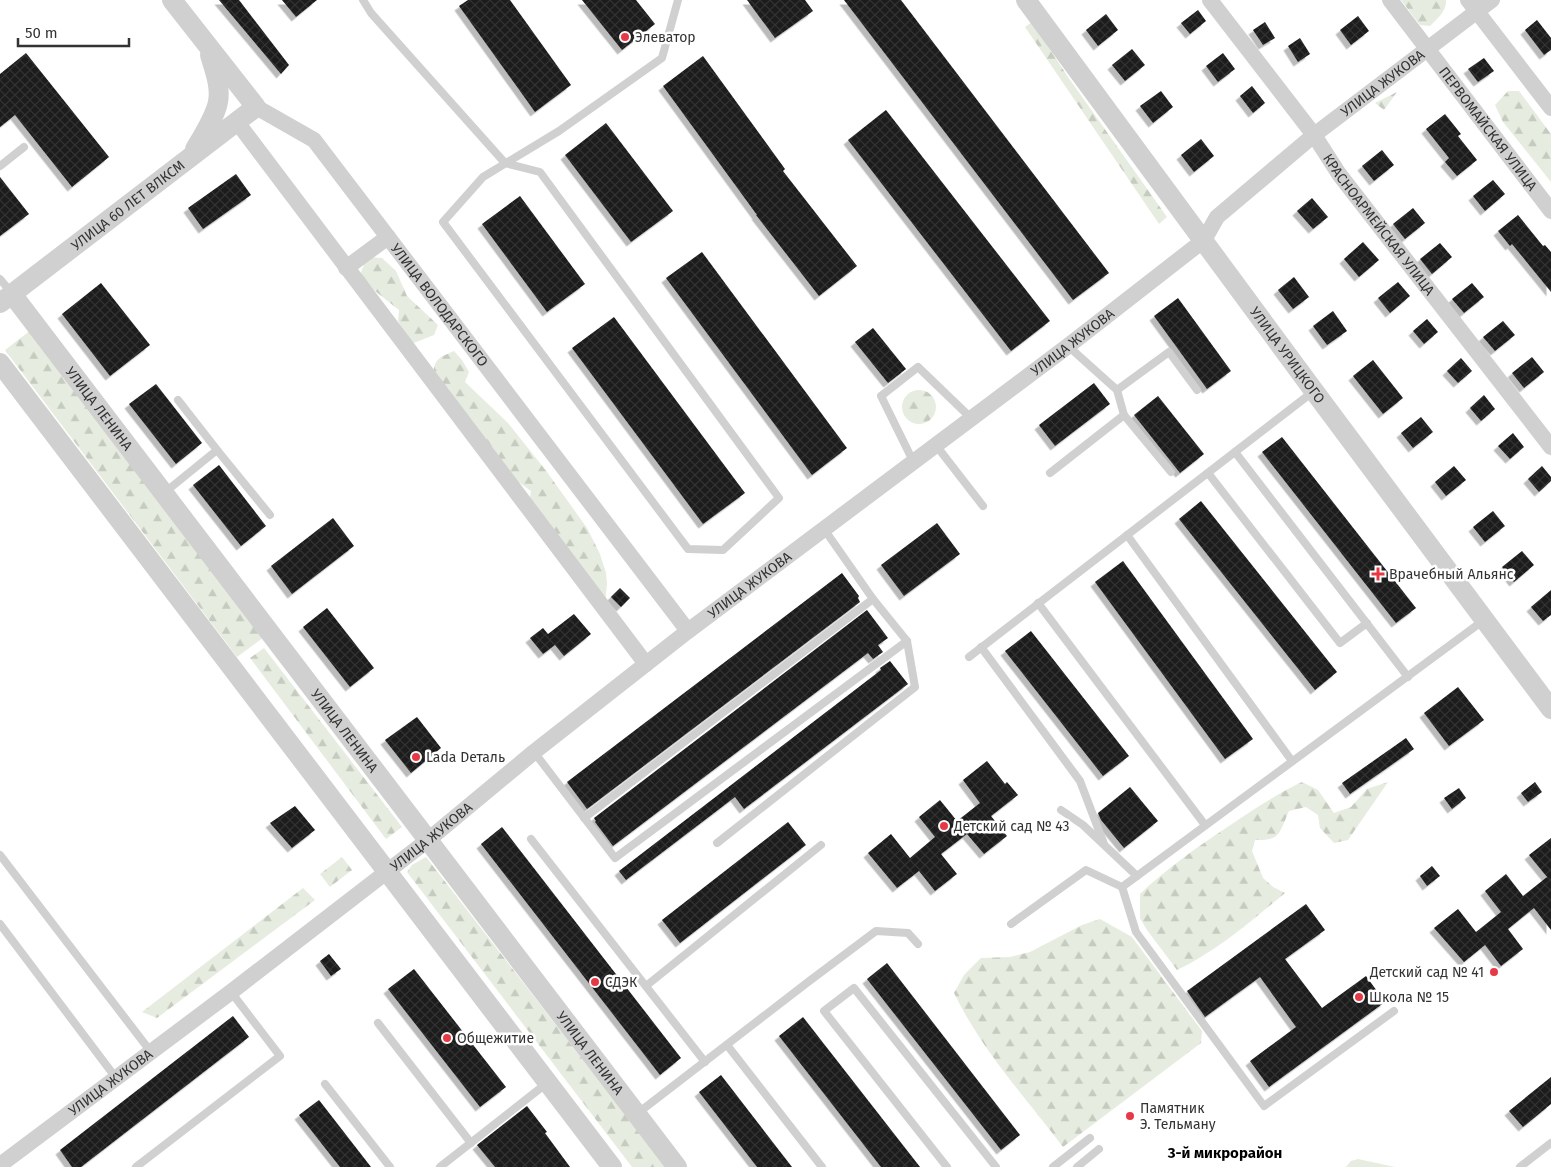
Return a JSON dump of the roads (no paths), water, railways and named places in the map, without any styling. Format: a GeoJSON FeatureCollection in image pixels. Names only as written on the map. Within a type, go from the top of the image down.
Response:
{"type":"FeatureCollection","features":[{"type":"Feature","properties":{"kind":"street","name":"УЛИЦА ВОЛОДАРСКОГО"},"geometry":{"type":"LineString","coordinates":[[172,0],[256,107],[314,140],[688,631]]}},
{"type":"Feature","properties":{"kind":"street","name":"УЛИЦА УРИЦКОГО"},"geometry":{"type":"LineString","coordinates":[[1026,0],[1314,391],[1551,708]]}},
{"type":"Feature","properties":{"kind":"street","name":"КРАСНОАРМЕЙСКАЯ УЛИЦА"},"geometry":{"type":"LineString","coordinates":[[1210,0],[1314,135],[1339,174],[1551,447]]}},
{"type":"Feature","properties":{"kind":"street","name":"ПЕРВОМАЙСКАЯ УЛИЦА"},"geometry":{"type":"LineString","coordinates":[[1390,0],[1551,211]]}},
{"type":"Feature","properties":{"kind":"street","name":"УЛИЦА ЖУКОВА"},"geometry":{"type":"LineString","coordinates":[[0,1165],[232,992],[428,840],[534,752],[688,631],[1068,346],[1204,240],[1217,217],[1314,135],[1427,49],[1473,6],[1492,0]]}},
{"type":"Feature","properties":{"kind":"street"},"geometry":{"type":"LineString","coordinates":[[1473,6],[1551,108]]}},
{"type":"Feature","properties":{"kind":"street"},"geometry":{"type":"LineString","coordinates":[[192,157],[218,102],[217,80],[207,46]]}},
{"type":"Feature","properties":{"kind":"street","name":"УЛИЦА 60 ЛЕТ ВЛКСМ"},"geometry":{"type":"LineString","coordinates":[[4,292],[192,157],[256,107]]}},
{"type":"Feature","properties":{"kind":"street"},"geometry":{"type":"LineString","coordinates":[[237,122],[646,664]]}},
{"type":"Feature","properties":{"kind":"street"},"geometry":{"type":"LineString","coordinates":[[346,268],[388,237]]}},
{"type":"Feature","properties":{"kind":"street","name":"УЛИЦА ЛЕНИНА"},"geometry":{"type":"LineString","coordinates":[[4,292],[164,493],[677,1167]]}},
{"type":"Feature","properties":{"kind":"street"},"geometry":{"type":"LineString","coordinates":[[0,363],[612,1167]]}},
{"type":"Feature","properties":{"kind":"lane"},"geometry":{"type":"LineString","coordinates":[[363,0],[372,13],[505,162],[540,172],[779,498],[723,550],[688,549],[443,222],[483,177],[505,162],[559,131],[662,58],[678,0]]}},
{"type":"Feature","properties":{"kind":"lane"},"geometry":{"type":"LineString","coordinates":[[0,166],[24,146]]}},
{"type":"Feature","properties":{"kind":"lane"},"geometry":{"type":"LineString","coordinates":[[1068,346],[1117,390],[1124,415],[1171,472]]}},
{"type":"Feature","properties":{"kind":"lane"},"geometry":{"type":"LineString","coordinates":[[1117,390],[1169,352],[1197,390]]}},
{"type":"Feature","properties":{"kind":"lane"},"geometry":{"type":"LineString","coordinates":[[913,461],[881,396],[918,367],[971,418]]}},
{"type":"Feature","properties":{"kind":"lane"},"geometry":{"type":"LineString","coordinates":[[968,657],[1314,391]]}},
{"type":"Feature","properties":{"kind":"lane"},"geometry":{"type":"LineString","coordinates":[[178,400],[270,516]]}},
{"type":"Feature","properties":{"kind":"lane"},"geometry":{"type":"LineString","coordinates":[[1050,473],[1124,415]]}},
{"type":"Feature","properties":{"kind":"lane"},"geometry":{"type":"LineString","coordinates":[[935,444],[983,506]]}},
{"type":"Feature","properties":{"kind":"lane"},"geometry":{"type":"LineString","coordinates":[[164,493],[217,450]]}},
{"type":"Feature","properties":{"kind":"lane"},"geometry":{"type":"LineString","coordinates":[[1236,452],[1408,677]]}},
{"type":"Feature","properties":{"kind":"lane"},"geometry":{"type":"LineString","coordinates":[[1208,473],[1340,643],[1367,623]]}},
{"type":"Feature","properties":{"kind":"lane"},"geometry":{"type":"LineString","coordinates":[[717,843],[915,687],[906,641],[873,599],[824,529]]}},
{"type":"Feature","properties":{"kind":"lane"},"geometry":{"type":"LineString","coordinates":[[1126,535],[1292,761]]}},
{"type":"Feature","properties":{"kind":"lane"},"geometry":{"type":"LineString","coordinates":[[584,818],[873,599]]}},
{"type":"Feature","properties":{"kind":"lane"},"geometry":{"type":"LineString","coordinates":[[1038,603],[1205,826]]}},
{"type":"Feature","properties":{"kind":"lane"},"geometry":{"type":"LineString","coordinates":[[1122,887],[1484,620]]}},
{"type":"Feature","properties":{"kind":"lane"},"geometry":{"type":"LineString","coordinates":[[534,752],[615,858],[906,641]]}},
{"type":"Feature","properties":{"kind":"lane"},"geometry":{"type":"LineString","coordinates":[[981,647],[1080,781],[1105,848]]}},
{"type":"Feature","properties":{"kind":"lane"},"geometry":{"type":"LineString","coordinates":[[1061,810],[1083,825],[1105,848],[1137,876]]}},
{"type":"Feature","properties":{"kind":"lane"},"geometry":{"type":"LineString","coordinates":[[531,838],[706,1062]]}},
{"type":"Feature","properties":{"kind":"lane"},"geometry":{"type":"LineString","coordinates":[[646,986],[821,845]]}},
{"type":"Feature","properties":{"kind":"lane"},"geometry":{"type":"LineString","coordinates":[[0,855],[151,1052]]}},
{"type":"Feature","properties":{"kind":"lane"},"geometry":{"type":"LineString","coordinates":[[1011,924],[1086,870],[1122,887],[1136,932],[1264,1106],[1394,1011]]}},
{"type":"Feature","properties":{"kind":"lane"},"geometry":{"type":"LineString","coordinates":[[0,924],[116,1078]]}},
{"type":"Feature","properties":{"kind":"lane"},"geometry":{"type":"LineString","coordinates":[[637,1114],[876,931],[908,933],[918,944]]}},
{"type":"Feature","properties":{"kind":"lane"},"geometry":{"type":"LineString","coordinates":[[947,1167],[824,1011],[854,988],[996,1167]]}},
{"type":"Feature","properties":{"kind":"lane"},"geometry":{"type":"LineString","coordinates":[[136,1167],[280,1056],[232,992]]}},
{"type":"Feature","properties":{"kind":"lane"},"geometry":{"type":"LineString","coordinates":[[378,1023],[471,1143]]}},
{"type":"Feature","properties":{"kind":"lane"},"geometry":{"type":"LineString","coordinates":[[727,1045],[822,1167]]}},
{"type":"Feature","properties":{"kind":"lane"},"geometry":{"type":"LineString","coordinates":[[440,1167],[547,1082]]}},
{"type":"Feature","properties":{"kind":"lane"},"geometry":{"type":"LineString","coordinates":[[325,1084],[390,1167]]}},
{"type":"Feature","properties":{"kind":"lane"},"geometry":{"type":"LineString","coordinates":[[1053,1167],[1090,1138]]}},
{"type":"Feature","properties":{"kind":"lane"},"geometry":{"type":"LineString","coordinates":[[1520,1167],[1551,1143]]}},
{"type":"Feature","properties":{"kind":"lane"},"geometry":{"type":"LineString","coordinates":[[1077,1167],[1099,1149]]}},
{"type":"Feature","properties":{"kind":"place","name":"Элеватор"},"geometry":{"type":"Point","coordinates":[625,37]}},
{"type":"Feature","properties":{"kind":"place","name":"Врачебный Альянс"},"geometry":{"type":"Point","coordinates":[1378,574]}},
{"type":"Feature","properties":{"kind":"place","name":"Lada Dеталь"},"geometry":{"type":"Point","coordinates":[416,757]}},
{"type":"Feature","properties":{"kind":"place","name":"Детский сад № 43"},"geometry":{"type":"Point","coordinates":[944,826]}},
{"type":"Feature","properties":{"kind":"place","name":"Детский сад № 41"},"geometry":{"type":"Point","coordinates":[1494,972]}},
{"type":"Feature","properties":{"kind":"place","name":"СДЭК"},"geometry":{"type":"Point","coordinates":[595,982]}},
{"type":"Feature","properties":{"kind":"place","name":"Школа № 15"},"geometry":{"type":"Point","coordinates":[1359,997]}},
{"type":"Feature","properties":{"kind":"place","name":"Общежитие"},"geometry":{"type":"Point","coordinates":[447,1038]}},
{"type":"Feature","properties":{"kind":"place","name":"Памятник Э. Тельману"},"geometry":{"type":"Point","coordinates":[1130,1116]}},
{"type":"Feature","properties":{"kind":"district","name":"3-й микрорайон"},"geometry":{"type":"Point","coordinates":[1225,1153]}}]}
